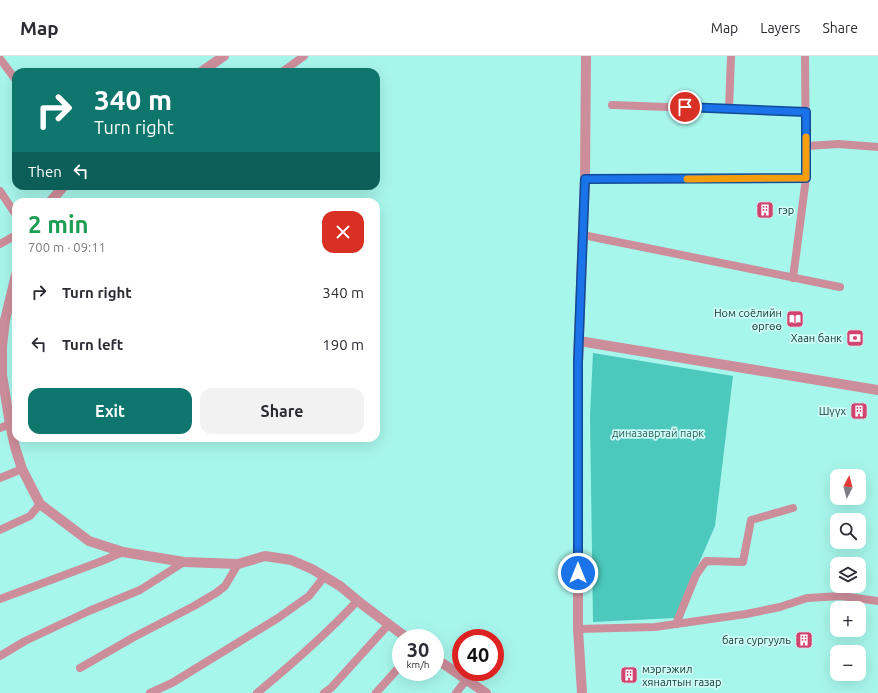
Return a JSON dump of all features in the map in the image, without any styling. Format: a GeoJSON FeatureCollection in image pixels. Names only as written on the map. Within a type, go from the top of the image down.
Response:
{"type":"FeatureCollection","features":[{"type":"Feature","properties":{"kind":"street"},"geometry":{"type":"LineString","coordinates":[[207,68],[224,56]]}},
{"type":"Feature","properties":{"kind":"street"},"geometry":{"type":"LineString","coordinates":[[288,68],[304,56]]}},
{"type":"Feature","properties":{"kind":"street"},"geometry":{"type":"LineString","coordinates":[[582,693],[578,629],[579,340],[585,179],[586,56]]}},
{"type":"Feature","properties":{"kind":"street"},"geometry":{"type":"LineString","coordinates":[[728,109],[731,56]]}},
{"type":"Feature","properties":{"kind":"street"},"geometry":{"type":"LineString","coordinates":[[793,278],[806,178],[805,56]]}},
{"type":"Feature","properties":{"kind":"street"},"geometry":{"type":"LineString","coordinates":[[0,59],[12,75]]}},
{"type":"Feature","properties":{"kind":"street"},"geometry":{"type":"LineString","coordinates":[[612,105],[806,112]]}},
{"type":"Feature","properties":{"kind":"street"},"geometry":{"type":"LineString","coordinates":[[806,146],[839,144],[878,147]]}},
{"type":"Feature","properties":{"kind":"street"},"geometry":{"type":"LineString","coordinates":[[585,179],[806,178]]}},
{"type":"Feature","properties":{"kind":"street"},"geometry":{"type":"LineString","coordinates":[[54,198],[60,190]]}},
{"type":"Feature","properties":{"kind":"street"},"geometry":{"type":"LineString","coordinates":[[0,192],[12,209]]}},
{"type":"Feature","properties":{"kind":"street"},"geometry":{"type":"LineString","coordinates":[[583,235],[840,287]]}},
{"type":"Feature","properties":{"kind":"street"},"geometry":{"type":"LineString","coordinates":[[0,244],[12,236]]}},
{"type":"Feature","properties":{"kind":"street"},"geometry":{"type":"LineString","coordinates":[[12,288],[2,321],[1,376],[5,426],[22,469],[40,504],[89,541],[123,552],[184,562],[238,564],[264,556],[291,560],[312,569],[340,586],[395,629]]}},
{"type":"Feature","properties":{"kind":"street"},"geometry":{"type":"LineString","coordinates":[[579,340],[878,390]]}},
{"type":"Feature","properties":{"kind":"street"},"geometry":{"type":"LineString","coordinates":[[0,478],[22,469]]}},
{"type":"Feature","properties":{"kind":"street"},"geometry":{"type":"LineString","coordinates":[[0,530],[30,516],[40,504]]}},
{"type":"Feature","properties":{"kind":"street"},"geometry":{"type":"LineString","coordinates":[[676,624],[696,575],[706,561],[744,562],[751,520],[793,508]]}},
{"type":"Feature","properties":{"kind":"street"},"geometry":{"type":"LineString","coordinates":[[0,599],[123,552]]}},
{"type":"Feature","properties":{"kind":"street"},"geometry":{"type":"LineString","coordinates":[[0,656],[39,634],[140,590],[184,562]]}},
{"type":"Feature","properties":{"kind":"street"},"geometry":{"type":"LineString","coordinates":[[80,668],[216,593],[224,586],[238,564]]}},
{"type":"Feature","properties":{"kind":"street"},"geometry":{"type":"LineString","coordinates":[[150,693],[172,683],[278,618],[309,596],[324,577]]}},
{"type":"Feature","properties":{"kind":"street"},"geometry":{"type":"LineString","coordinates":[[578,629],[655,627],[746,614],[780,607],[808,598],[840,596],[878,601]]}},
{"type":"Feature","properties":{"kind":"street"},"geometry":{"type":"LineString","coordinates":[[257,693],[294,663],[343,617],[358,600]]}},
{"type":"Feature","properties":{"kind":"street"},"geometry":{"type":"LineString","coordinates":[[324,693],[331,688],[389,624]]}},
{"type":"Feature","properties":{"kind":"street"},"geometry":{"type":"LineString","coordinates":[[376,693],[392,675]]}},
{"type":"Feature","properties":{"kind":"street"},"geometry":{"type":"LineString","coordinates":[[456,693],[465,681]]}},
{"type":"Feature","properties":{"kind":"street"},"geometry":{"type":"LineString","coordinates":[[470,681],[486,693]]}},
{"type":"Feature","properties":{"kind":"street"},"geometry":{"type":"LineString","coordinates":[[163,693],[172,683]]}},
{"type":"Feature","properties":{"kind":"green space","name":"диназавртай парк"},"geometry":{"type":"Polygon","coordinates":[[[593,353],[733,376],[715,526],[675,618],[593,622],[590,416],[593,353]]]}},
{"type":"Feature","properties":{"kind":"slow traffic"},"geometry":{"type":"LineString","coordinates":[[687,179],[806,178],[806,137]]}},
{"type":"Feature","properties":{"kind":"place","name":"гэр"},"geometry":{"type":"Point","coordinates":[765,210]}},
{"type":"Feature","properties":{"kind":"place","name":"Ном соёлийн өргөө"},"geometry":{"type":"Point","coordinates":[795,319]}},
{"type":"Feature","properties":{"kind":"place","name":"Хаан банк"},"geometry":{"type":"Point","coordinates":[855,338]}},
{"type":"Feature","properties":{"kind":"place","name":"Шүүх"},"geometry":{"type":"Point","coordinates":[859,411]}},
{"type":"Feature","properties":{"kind":"place","name":"бага сургууль"},"geometry":{"type":"Point","coordinates":[804,640]}},
{"type":"Feature","properties":{"kind":"place","name":"мэргэжил хяналтын газар"},"geometry":{"type":"Point","coordinates":[629,675]}},
{"type":"Feature","properties":{"kind":"route"},"geometry":{"type":"LineString","coordinates":[[578,573],[578,362],[585,179],[806,178],[806,112],[685,107]]}}]}
